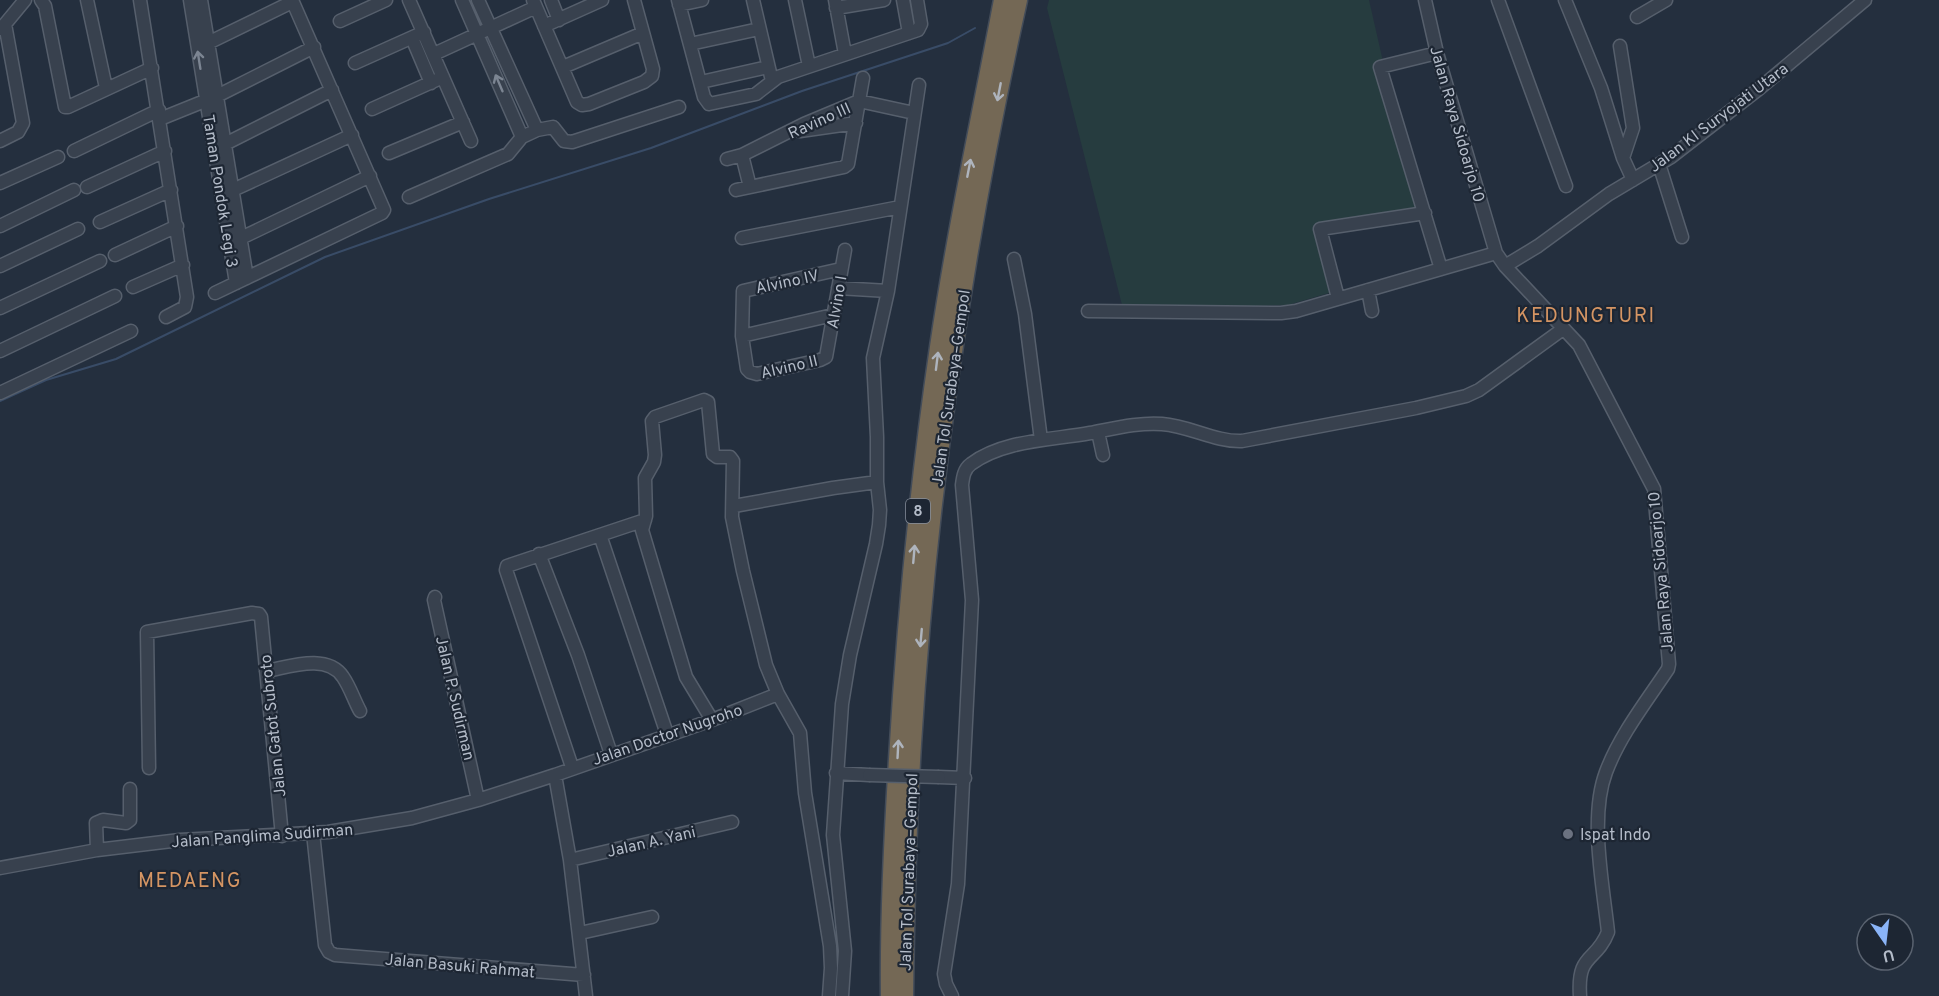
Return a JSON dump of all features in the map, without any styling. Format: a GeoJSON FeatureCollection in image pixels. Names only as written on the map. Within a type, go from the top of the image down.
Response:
{"type":"FeatureCollection","features":[{"type":"Feature","properties":{"kind":"highway","name":"Jalan Tol Surabaya–Gempol"},"geometry":{"type":"LineString","coordinates":[[890,996],[894,812],[903,664],[918,504],[939,346],[964,199],[1003,0]]}},
{"type":"Feature","properties":{"kind":"highway","name":"Jalan Tol Surabaya–Gempol"},"geometry":{"type":"LineString","coordinates":[[904,996],[912,742],[939,456],[984,172],[1018,0]]}},
{"type":"Feature","properties":{"kind":"street"},"geometry":{"type":"LineString","coordinates":[[0,141],[18,132],[23,123],[2,27],[25,0]]}},
{"type":"Feature","properties":{"kind":"street"},"geometry":{"type":"LineString","coordinates":[[41,0],[45,6],[63,106],[68,107],[152,68]]}},
{"type":"Feature","properties":{"kind":"street"},"geometry":{"type":"LineString","coordinates":[[87,0],[106,88]]}},
{"type":"Feature","properties":{"kind":"street"},"geometry":{"type":"LineString","coordinates":[[140,0],[187,297],[185,307],[166,317]]}},
{"type":"Feature","properties":{"kind":"street","name":"Taman Pondok Legi 3"},"geometry":{"type":"LineString","coordinates":[[190,0],[225,144],[241,238],[242,281]]}},
{"type":"Feature","properties":{"kind":"street","name":"Taman Pondok Legi 3"},"geometry":{"type":"LineString","coordinates":[[201,0],[208,43],[212,98],[242,281]]}},
{"type":"Feature","properties":{"kind":"street"},"geometry":{"type":"LineString","coordinates":[[340,21],[386,0]]}},
{"type":"Feature","properties":{"kind":"street"},"geometry":{"type":"LineString","coordinates":[[410,0],[471,141]]}},
{"type":"Feature","properties":{"kind":"street"},"geometry":{"type":"LineString","coordinates":[[462,0],[522,137]]}},
{"type":"Feature","properties":{"kind":"street"},"geometry":{"type":"LineString","coordinates":[[478,0],[537,130]]}},
{"type":"Feature","properties":{"kind":"street"},"geometry":{"type":"LineString","coordinates":[[551,0],[559,20]]}},
{"type":"Feature","properties":{"kind":"street"},"geometry":{"type":"LineString","coordinates":[[544,26],[602,0]]}},
{"type":"Feature","properties":{"kind":"street"},"geometry":{"type":"LineString","coordinates":[[434,54],[491,28],[534,4],[577,102],[582,105],[589,104],[644,82],[653,72],[634,0]]}},
{"type":"Feature","properties":{"kind":"street"},"geometry":{"type":"LineString","coordinates":[[702,0],[679,3],[704,97],[709,104],[756,94],[772,81],[808,66],[918,30],[921,24],[917,0]]}},
{"type":"Feature","properties":{"kind":"street"},"geometry":{"type":"LineString","coordinates":[[753,0],[772,81]]}},
{"type":"Feature","properties":{"kind":"street"},"geometry":{"type":"LineString","coordinates":[[795,0],[808,66]]}},
{"type":"Feature","properties":{"kind":"street"},"geometry":{"type":"LineString","coordinates":[[845,54],[835,4],[884,0]]}},
{"type":"Feature","properties":{"kind":"street"},"geometry":{"type":"LineString","coordinates":[[903,0],[909,33]]}},
{"type":"Feature","properties":{"kind":"street","name":"Jalan Raya Sidoarjo 10"},"geometry":{"type":"LineString","coordinates":[[1425,0],[1437,53],[1496,254],[1572,337],[1587,357],[1608,403],[1654,489],[1669,664],[1668,669],[1621,740],[1606,771],[1601,788],[1598,836],[1608,932],[1605,942],[1588,958],[1582,968],[1579,978],[1580,996]]}},
{"type":"Feature","properties":{"kind":"street"},"geometry":{"type":"LineString","coordinates":[[1498,0],[1566,186]]}},
{"type":"Feature","properties":{"kind":"street"},"geometry":{"type":"LineString","coordinates":[[1565,0],[1601,88],[1623,158],[1633,180]]}},
{"type":"Feature","properties":{"kind":"street"},"geometry":{"type":"LineString","coordinates":[[1636,17],[1666,0]]}},
{"type":"Feature","properties":{"kind":"street","name":"Jalan KI Suryojati Utara"},"geometry":{"type":"LineString","coordinates":[[1505,266],[1538,246],[1609,194],[1659,164],[1760,88],[1865,0]]}},
{"type":"Feature","properties":{"kind":"street","name":"Taman Pondok Legi 3"},"geometry":{"type":"LineString","coordinates":[[208,43],[292,1],[384,208],[382,213],[215,293]]}},
{"type":"Feature","properties":{"kind":"street"},"geometry":{"type":"LineString","coordinates":[[690,44],[759,29]]}},
{"type":"Feature","properties":{"kind":"street"},"geometry":{"type":"LineString","coordinates":[[355,63],[424,32]]}},
{"type":"Feature","properties":{"kind":"street"},"geometry":{"type":"LineString","coordinates":[[563,67],[642,33]]}},
{"type":"Feature","properties":{"kind":"street"},"geometry":{"type":"LineString","coordinates":[[412,38],[431,83]]}},
{"type":"Feature","properties":{"kind":"street"},"geometry":{"type":"LineString","coordinates":[[1620,46],[1633,128],[1623,158]]}},
{"type":"Feature","properties":{"kind":"street","name":"Taman Pondok Legi 3"},"geometry":{"type":"LineString","coordinates":[[212,98],[314,47]]}},
{"type":"Feature","properties":{"kind":"street"},"geometry":{"type":"LineString","coordinates":[[1437,53],[1380,67],[1441,269]]}},
{"type":"Feature","properties":{"kind":"street"},"geometry":{"type":"LineString","coordinates":[[701,82],[768,67]]}},
{"type":"Feature","properties":{"kind":"street"},"geometry":{"type":"LineString","coordinates":[[372,109],[443,77]]}},
{"type":"Feature","properties":{"kind":"street"},"geometry":{"type":"LineString","coordinates":[[736,190],[846,165],[850,162],[863,78]]}},
{"type":"Feature","properties":{"kind":"street"},"geometry":{"type":"LineString","coordinates":[[842,996],[845,951],[833,835],[836,773],[845,684],[879,525],[873,358],[888,291],[919,85]]}},
{"type":"Feature","properties":{"kind":"street","name":"Taman Pondok Legi 3"},"geometry":{"type":"LineString","coordinates":[[225,144],[332,90]]}},
{"type":"Feature","properties":{"kind":"street"},"geometry":{"type":"LineString","coordinates":[[74,151],[159,114],[212,98]]}},
{"type":"Feature","properties":{"kind":"street","name":"Ravino III"},"geometry":{"type":"LineString","coordinates":[[727,159],[742,155],[804,124],[860,101],[914,113]]}},
{"type":"Feature","properties":{"kind":"street"},"geometry":{"type":"LineString","coordinates":[[409,197],[507,154],[522,137],[537,130],[553,127],[564,141],[572,142],[679,107]]}},
{"type":"Feature","properties":{"kind":"street"},"geometry":{"type":"LineString","coordinates":[[389,153],[463,122]]}},
{"type":"Feature","properties":{"kind":"street"},"geometry":{"type":"LineString","coordinates":[[791,132],[855,123]]}},
{"type":"Feature","properties":{"kind":"street","name":"Taman Pondok Legi 3"},"geometry":{"type":"LineString","coordinates":[[233,190],[352,135]]}},
{"type":"Feature","properties":{"kind":"street"},"geometry":{"type":"LineString","coordinates":[[87,187],[165,151]]}},
{"type":"Feature","properties":{"kind":"street"},"geometry":{"type":"LineString","coordinates":[[742,155],[750,187]]}},
{"type":"Feature","properties":{"kind":"street"},"geometry":{"type":"LineString","coordinates":[[0,183],[58,157]]}},
{"type":"Feature","properties":{"kind":"street"},"geometry":{"type":"LineString","coordinates":[[1659,164],[1682,237]]}},
{"type":"Feature","properties":{"kind":"street","name":"Taman Pondok Legi 3"},"geometry":{"type":"LineString","coordinates":[[241,238],[370,176]]}},
{"type":"Feature","properties":{"kind":"street"},"geometry":{"type":"LineString","coordinates":[[0,226],[74,190]]}},
{"type":"Feature","properties":{"kind":"street"},"geometry":{"type":"LineString","coordinates":[[100,222],[171,190]]}},
{"type":"Feature","properties":{"kind":"street"},"geometry":{"type":"LineString","coordinates":[[742,238],[900,207]]}},
{"type":"Feature","properties":{"kind":"street"},"geometry":{"type":"LineString","coordinates":[[1338,298],[1320,229],[1425,213]]}},
{"type":"Feature","properties":{"kind":"street"},"geometry":{"type":"LineString","coordinates":[[115,255],[177,226]]}},
{"type":"Feature","properties":{"kind":"street"},"geometry":{"type":"LineString","coordinates":[[0,266],[78,229]]}},
{"type":"Feature","properties":{"kind":"street","name":"Alvino I"},"geometry":{"type":"LineString","coordinates":[[827,354],[845,250]]}},
{"type":"Feature","properties":{"kind":"street"},"geometry":{"type":"LineString","coordinates":[[1088,311],[1281,313],[1296,311],[1496,254]]}},
{"type":"Feature","properties":{"kind":"street"},"geometry":{"type":"LineString","coordinates":[[1014,259],[1026,314],[1041,440]]}},
{"type":"Feature","properties":{"kind":"street"},"geometry":{"type":"LineString","coordinates":[[0,308],[100,261]]}},
{"type":"Feature","properties":{"kind":"street"},"geometry":{"type":"LineString","coordinates":[[133,287],[183,265]]}},
{"type":"Feature","properties":{"kind":"street","name":"Alvino IV"},"geometry":{"type":"LineString","coordinates":[[742,336],[742,293],[745,290],[841,269]]}},
{"type":"Feature","properties":{"kind":"street"},"geometry":{"type":"LineString","coordinates":[[838,288],[888,291]]}},
{"type":"Feature","properties":{"kind":"street"},"geometry":{"type":"LineString","coordinates":[[1368,290],[1372,311]]}},
{"type":"Feature","properties":{"kind":"street"},"geometry":{"type":"LineString","coordinates":[[0,351],[115,296]]}},
{"type":"Feature","properties":{"kind":"street"},"geometry":{"type":"LineString","coordinates":[[742,336],[833,315]]}},
{"type":"Feature","properties":{"kind":"street"},"geometry":{"type":"LineString","coordinates":[[952,996],[944,974],[958,884],[965,778],[972,600],[962,485],[964,473],[970,465],[1003,449],[1041,440],[1158,424],[1189,429],[1224,440],[1242,441],[1416,408],[1466,396],[1479,390],[1563,329]]}},
{"type":"Feature","properties":{"kind":"street"},"geometry":{"type":"LineString","coordinates":[[0,393],[131,331]]}},
{"type":"Feature","properties":{"kind":"street","name":"Alvino II"},"geometry":{"type":"LineString","coordinates":[[742,336],[747,369],[752,374],[820,360],[827,354]]}},
{"type":"Feature","properties":{"kind":"street"},"geometry":{"type":"LineString","coordinates":[[712,720],[690,685],[682,664],[642,530],[645,520],[645,478],[654,462],[651,421],[655,417],[704,400],[708,402],[713,454],[717,457],[730,457],[733,461],[734,506],[732,517],[766,665],[778,694],[800,733],[805,793],[830,946],[829,996]]}},
{"type":"Feature","properties":{"kind":"street"},"geometry":{"type":"LineString","coordinates":[[1098,432],[1103,455]]}},
{"type":"Feature","properties":{"kind":"street"},"geometry":{"type":"LineString","coordinates":[[734,506],[877,482]]}},
{"type":"Feature","properties":{"kind":"street"},"geometry":{"type":"LineString","coordinates":[[572,767],[506,570],[507,566],[645,520]]}},
{"type":"Feature","properties":{"kind":"street"},"geometry":{"type":"LineString","coordinates":[[600,535],[667,734]]}},
{"type":"Feature","properties":{"kind":"street"},"geometry":{"type":"LineString","coordinates":[[539,554],[578,656],[611,754]]}},
{"type":"Feature","properties":{"kind":"street","name":"Jalan P. Sudirman"},"geometry":{"type":"LineString","coordinates":[[435,597],[478,800]]}},
{"type":"Feature","properties":{"kind":"street","name":"Jalan Gatot Subroto"},"geometry":{"type":"LineString","coordinates":[[149,768],[147,632],[252,613],[259,614],[282,836]]}},
{"type":"Feature","properties":{"kind":"street"},"geometry":{"type":"LineString","coordinates":[[266,671],[314,663],[330,667],[342,675],[360,711]]}},
{"type":"Feature","properties":{"kind":"street","name":"Jalan Doctor Nugroho"},"geometry":{"type":"LineString","coordinates":[[555,774],[712,720],[778,694]]}},
{"type":"Feature","properties":{"kind":"street"},"geometry":{"type":"LineString","coordinates":[[836,773],[965,778]]}},
{"type":"Feature","properties":{"kind":"street"},"geometry":{"type":"LineString","coordinates":[[555,774],[570,860],[586,996]]}},
{"type":"Feature","properties":{"kind":"street","name":"Jalan Panglima Sudirman"},"geometry":{"type":"LineString","coordinates":[[0,868],[97,850],[180,840],[313,833],[412,818],[478,800],[555,774]]}},
{"type":"Feature","properties":{"kind":"street"},"geometry":{"type":"LineString","coordinates":[[97,850],[96,823],[103,820],[126,823],[130,820],[130,789]]}},
{"type":"Feature","properties":{"kind":"street","name":"Jalan A. Yani"},"geometry":{"type":"LineString","coordinates":[[570,860],[732,822]]}},
{"type":"Feature","properties":{"kind":"street","name":"Jalan Basuki Rahmat"},"geometry":{"type":"LineString","coordinates":[[313,833],[325,945],[329,952],[336,955],[584,975]]}},
{"type":"Feature","properties":{"kind":"street"},"geometry":{"type":"LineString","coordinates":[[580,933],[652,917]]}},
{"type":"Feature","properties":{"kind":"green space"},"geometry":{"type":"Polygon","coordinates":[[[1049,0],[1369,0],[1417,211],[1314,228],[1329,293],[1288,305],[1123,309],[1047,8],[1049,0]]]}},
{"type":"Feature","properties":{"kind":"waterway"},"geometry":{"type":"LineString","coordinates":[[0,401],[46,380],[116,359],[325,257],[489,199],[651,148],[802,91],[948,43],[975,28]]}},
{"type":"Feature","properties":{"kind":"place","name":"Ispat Indo"},"geometry":{"type":"Point","coordinates":[1568,834]}},
{"type":"Feature","properties":{"kind":"district","name":"KEDUNGTURI"},"geometry":{"type":"Point","coordinates":[1586,315]}},
{"type":"Feature","properties":{"kind":"district","name":"MEDAENG"},"geometry":{"type":"Point","coordinates":[190,880]}}]}
